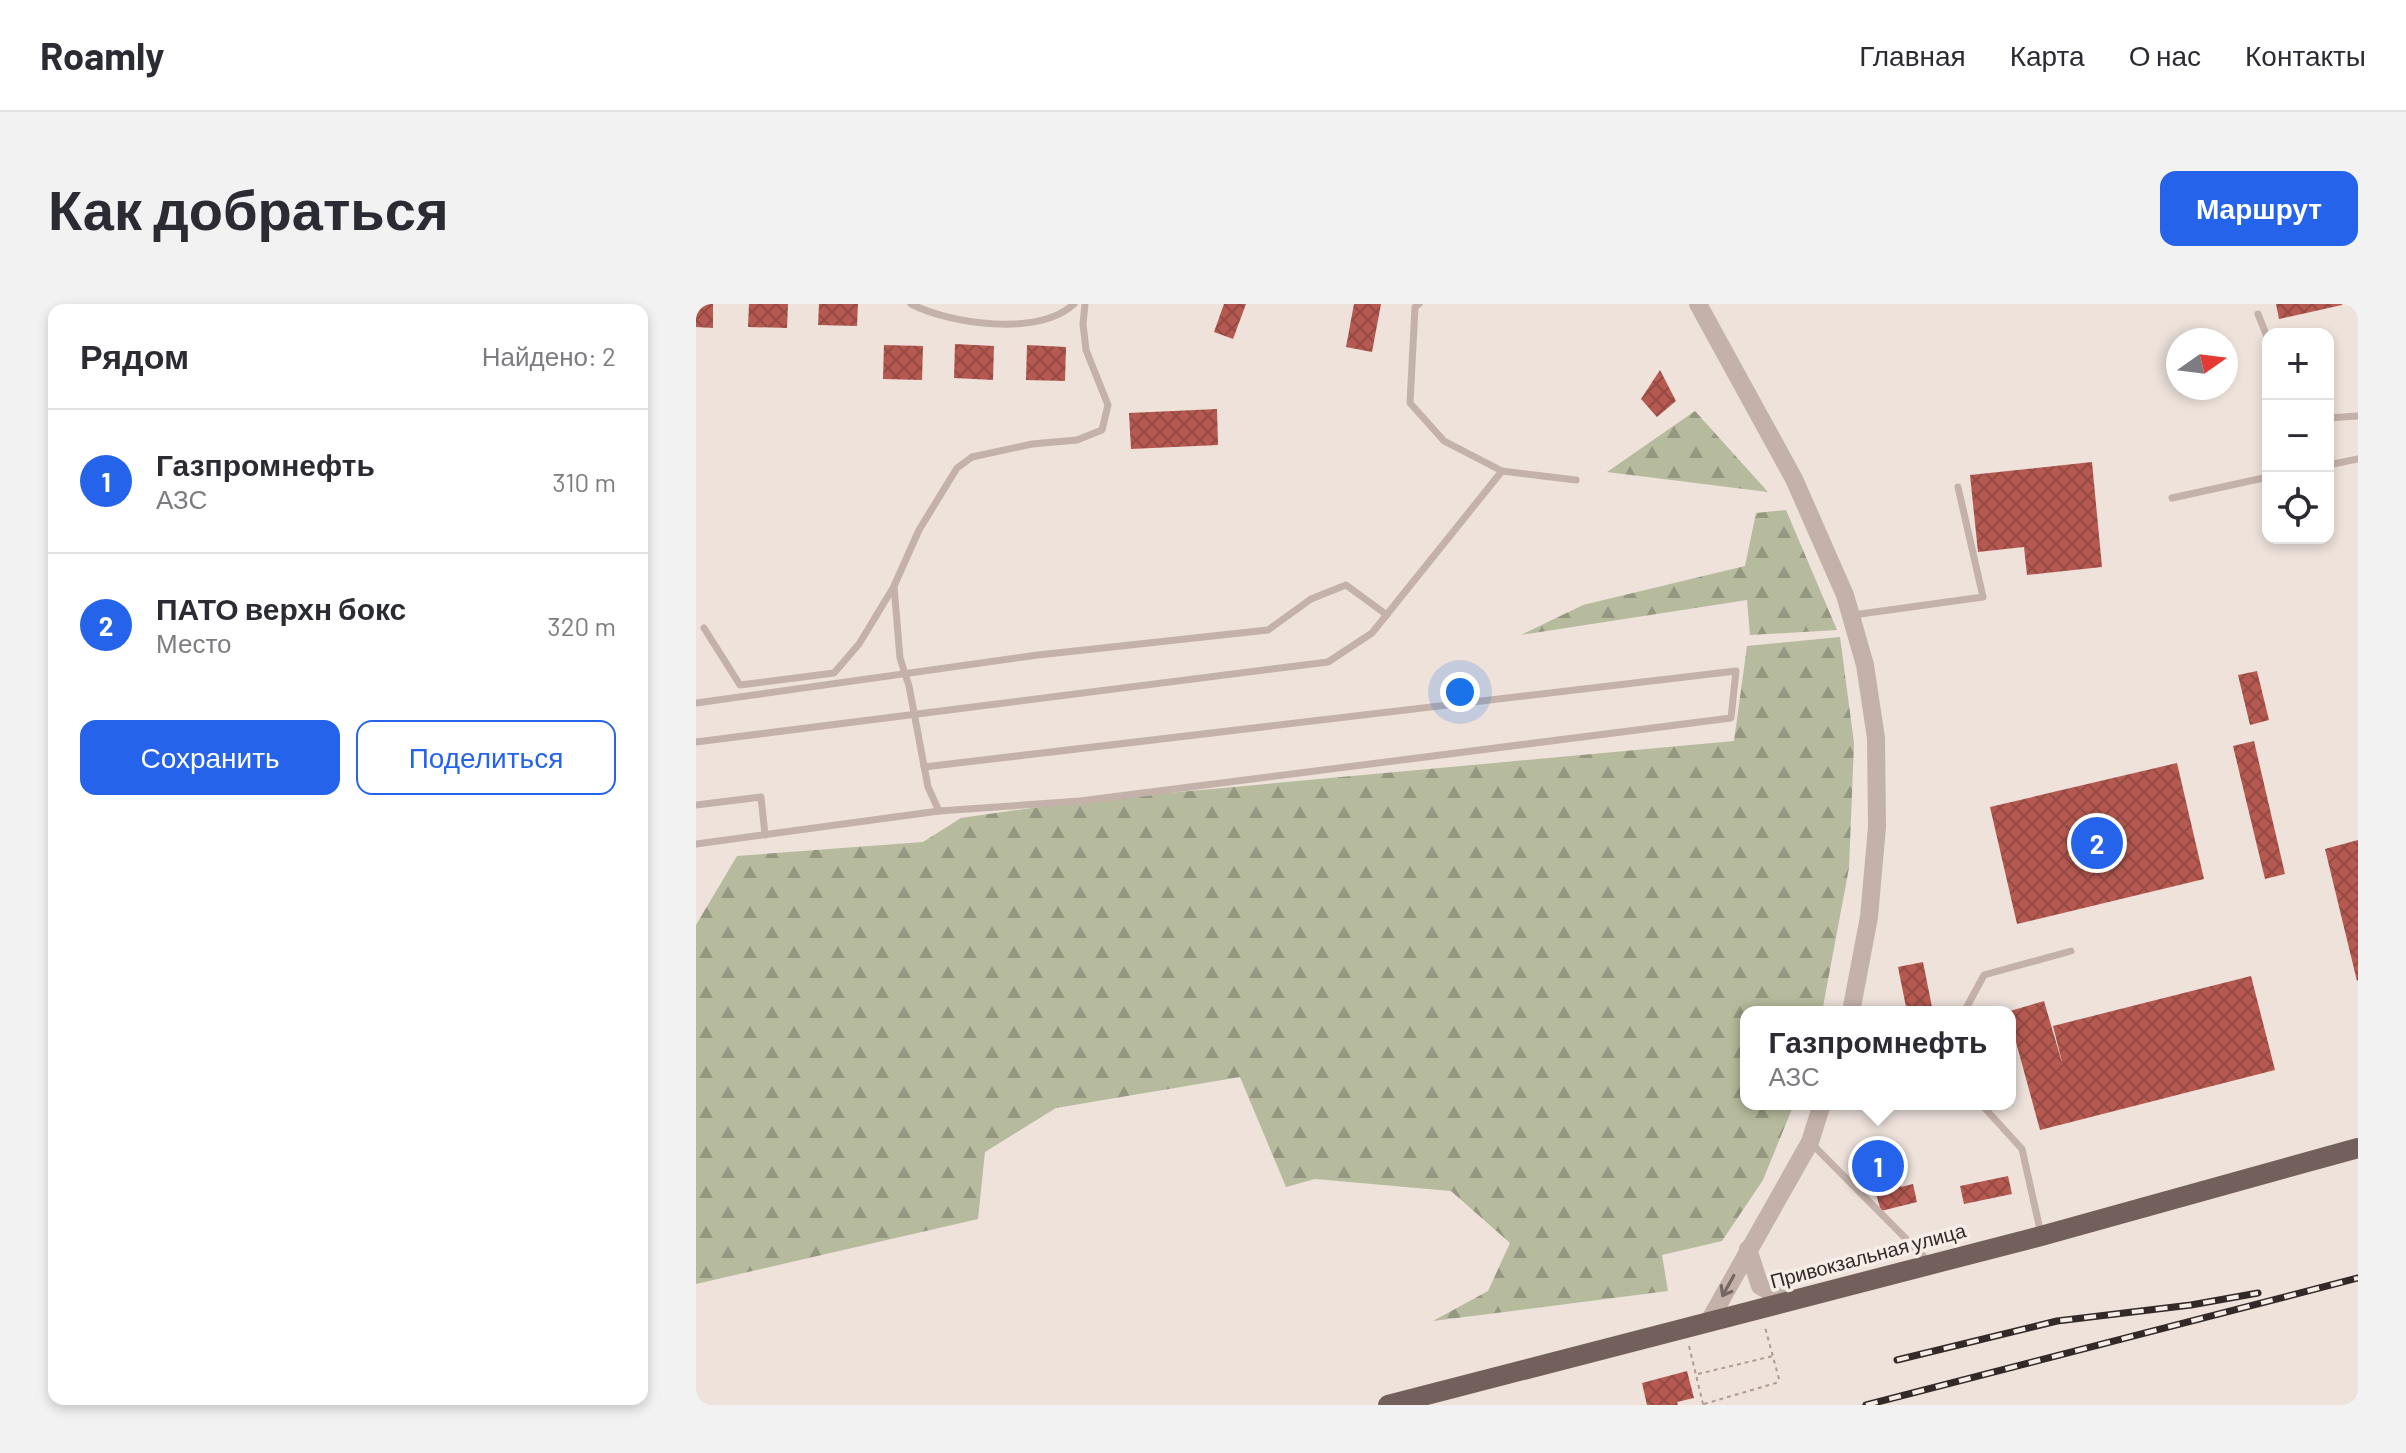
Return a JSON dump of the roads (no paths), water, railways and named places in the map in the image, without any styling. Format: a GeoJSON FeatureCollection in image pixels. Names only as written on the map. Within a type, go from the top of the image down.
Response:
{"type":"FeatureCollection","features":[{"type":"Feature","properties":{"kind":"main road","name":"Привокзальная улица"},"geometry":{"type":"LineString","coordinates":[[1388,1405],[2041,1236],[2358,1148]]}},
{"type":"Feature","properties":{"kind":"street"},"geometry":{"type":"LineString","coordinates":[[1698,304],[1794,479],[1845,595],[1865,665],[1876,738],[1877,827],[1869,917],[1852,1006]]}},
{"type":"Feature","properties":{"kind":"street"},"geometry":{"type":"LineString","coordinates":[[1708,1323],[1810,1142],[1820,1110]]}},
{"type":"Feature","properties":{"kind":"street"},"geometry":{"type":"LineString","coordinates":[[1748,1249],[1760,1286],[1788,1302]]}},
{"type":"Feature","properties":{"kind":"lane"},"geometry":{"type":"LineString","coordinates":[[911,304],[952,320],[983,323],[1034,322],[1051,318],[1074,304]]}},
{"type":"Feature","properties":{"kind":"lane"},"geometry":{"type":"LineString","coordinates":[[704,628],[740,685],[834,673],[859,644],[894,586],[919,530],[957,468],[972,457],[1032,444],[1077,440],[1102,430],[1108,405],[1086,350],[1083,324],[1085,304]]}},
{"type":"Feature","properties":{"kind":"lane"},"geometry":{"type":"LineString","coordinates":[[1419,304],[1415,307],[1410,403],[1444,441],[1502,471],[1576,480]]}},
{"type":"Feature","properties":{"kind":"lane"},"geometry":{"type":"LineString","coordinates":[[2258,314],[2264,328]]}},
{"type":"Feature","properties":{"kind":"lane"},"geometry":{"type":"LineString","coordinates":[[2334,418],[2358,416]]}},
{"type":"Feature","properties":{"kind":"lane"},"geometry":{"type":"LineString","coordinates":[[2334,464],[2358,459]]}},
{"type":"Feature","properties":{"kind":"lane"},"geometry":{"type":"LineString","coordinates":[[696,742],[1328,662],[1372,633],[1502,471]]}},
{"type":"Feature","properties":{"kind":"lane"},"geometry":{"type":"LineString","coordinates":[[2172,498],[2262,478]]}},
{"type":"Feature","properties":{"kind":"lane"},"geometry":{"type":"LineString","coordinates":[[1851,615],[1983,597],[1958,487]]}},
{"type":"Feature","properties":{"kind":"lane"},"geometry":{"type":"LineString","coordinates":[[696,703],[1038,655],[1268,630],[1311,599],[1346,585],[1387,615]]}},
{"type":"Feature","properties":{"kind":"lane"},"geometry":{"type":"LineString","coordinates":[[894,586],[900,658],[928,787],[939,811]]}},
{"type":"Feature","properties":{"kind":"lane"},"geometry":{"type":"LineString","coordinates":[[696,844],[939,811],[1080,801],[1731,718],[1736,671],[924,767]]}},
{"type":"Feature","properties":{"kind":"lane"},"geometry":{"type":"LineString","coordinates":[[696,805],[761,797],[765,835]]}},
{"type":"Feature","properties":{"kind":"lane"},"geometry":{"type":"LineString","coordinates":[[1967,1006],[1984,975],[2071,951]]}},
{"type":"Feature","properties":{"kind":"lane"},"geometry":{"type":"LineString","coordinates":[[1986,1110],[2022,1149],[2041,1236]]}},
{"type":"Feature","properties":{"kind":"lane"},"geometry":{"type":"LineString","coordinates":[[1810,1142],[1932,1264]]}},
{"type":"Feature","properties":{"kind":"railway"},"geometry":{"type":"LineString","coordinates":[[1866,1405],[2358,1278]]}},
{"type":"Feature","properties":{"kind":"railway"},"geometry":{"type":"LineString","coordinates":[[1897,1360],[2057,1321],[2191,1305],[2258,1293]]}},
{"type":"Feature","properties":{"kind":"place","name":"ПАТО верхн бокс"},"geometry":{"type":"Point","coordinates":[2097,843]}},
{"type":"Feature","properties":{"kind":"place","name":"Газпромнефть"},"geometry":{"type":"Point","coordinates":[1878,1166]}}]}
